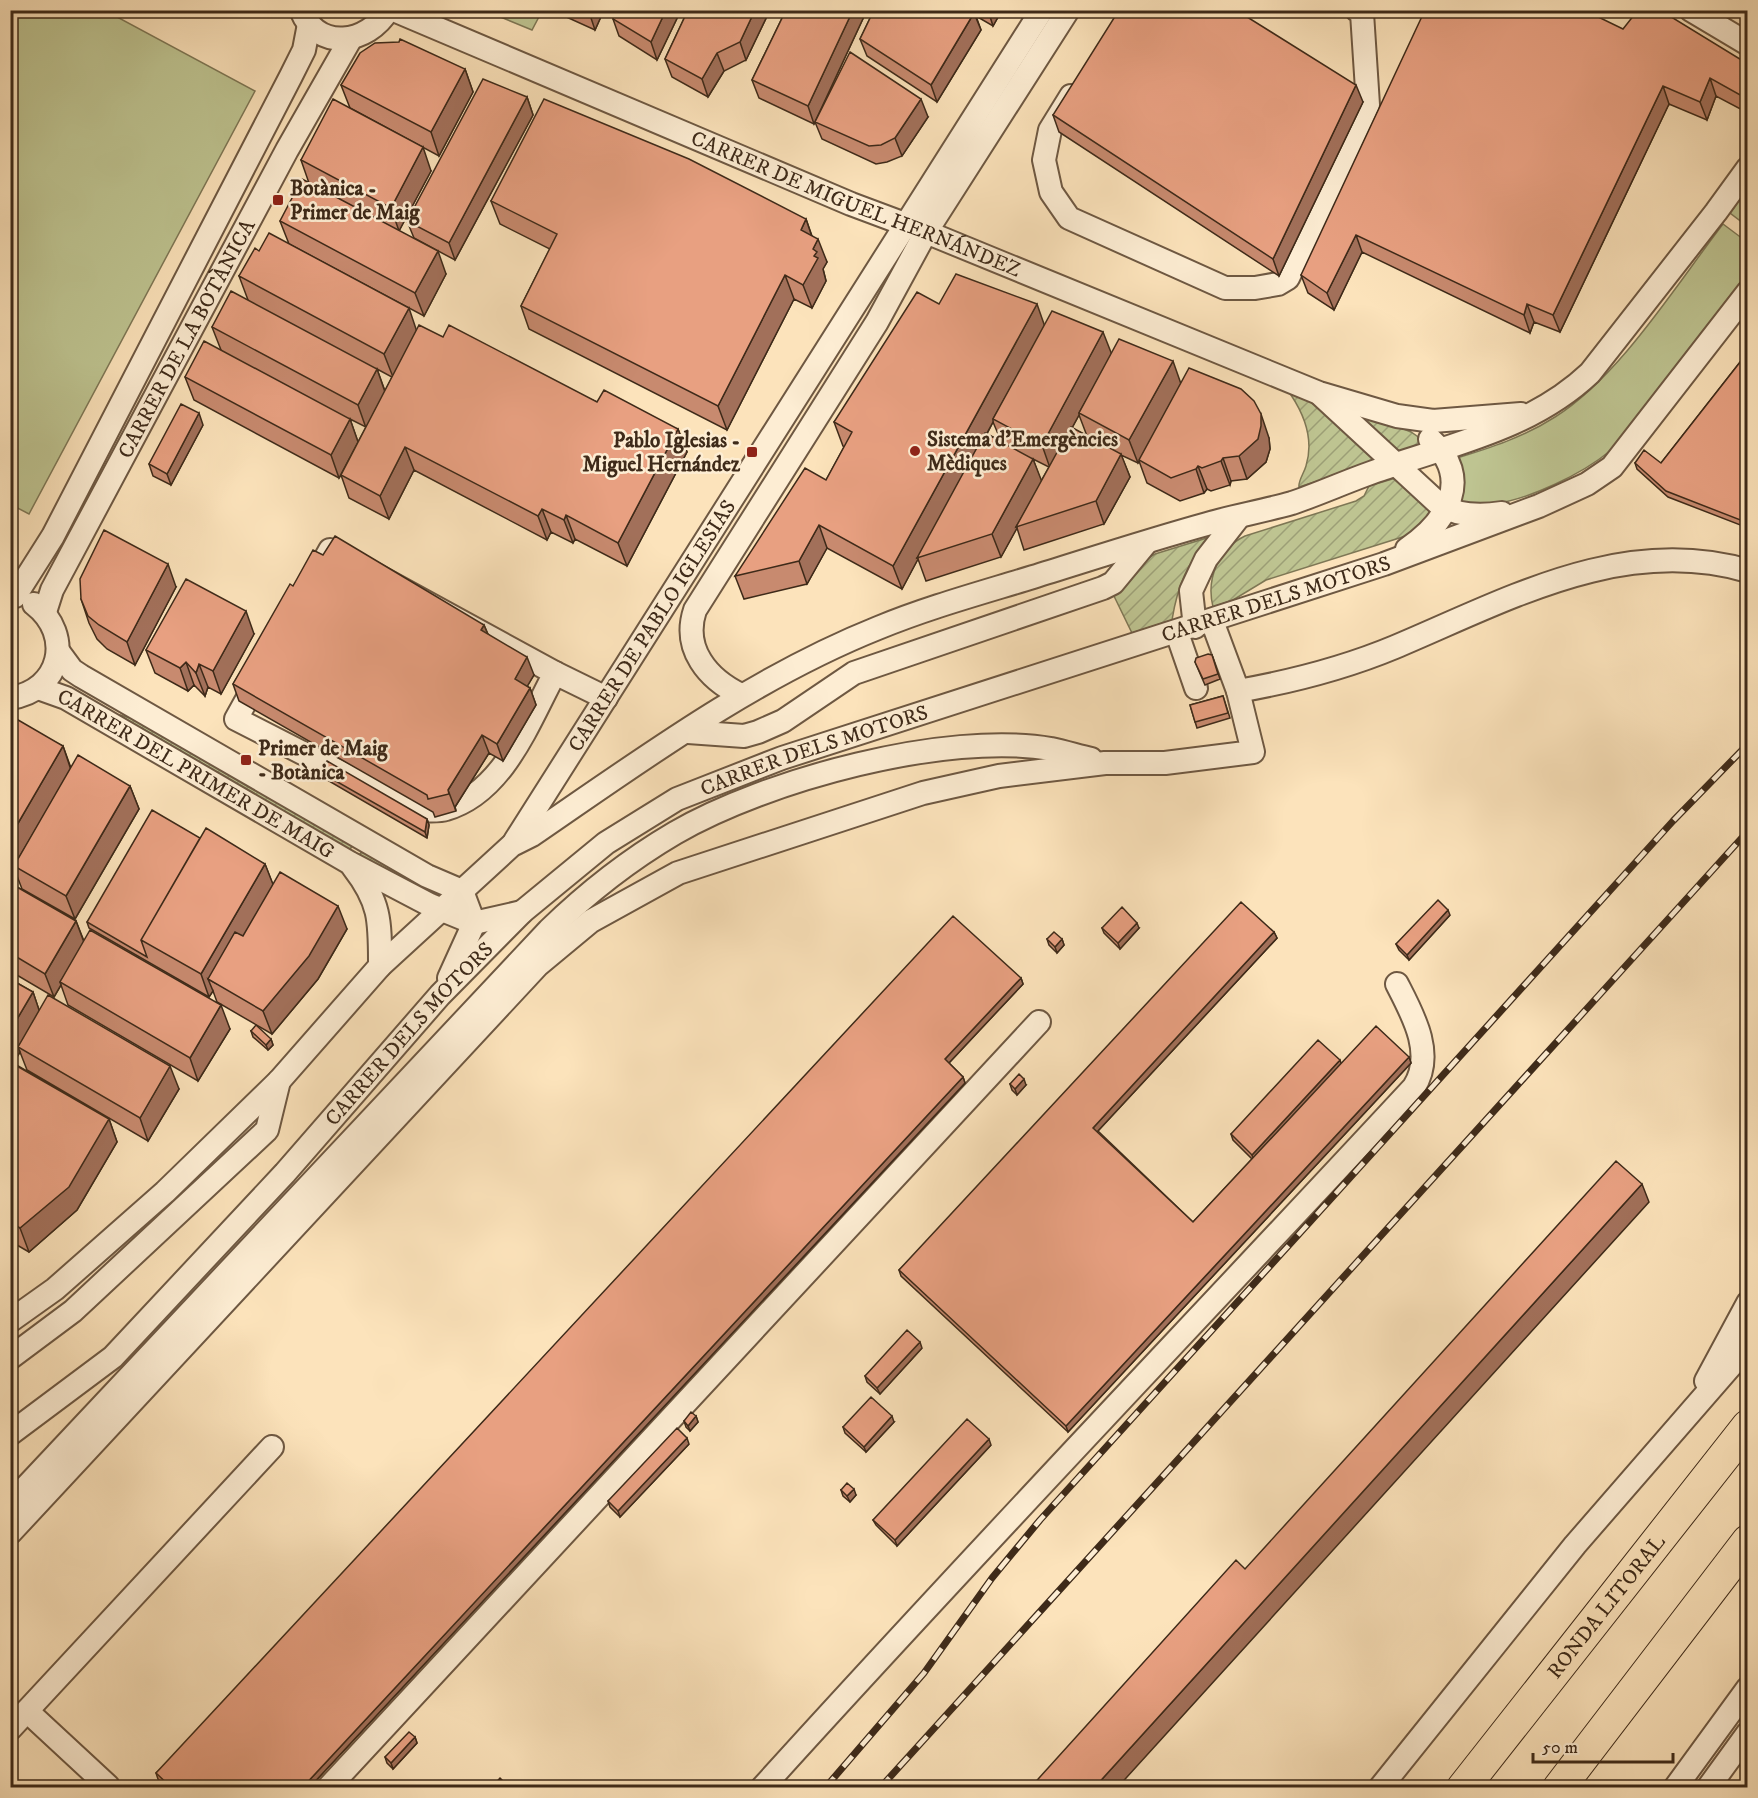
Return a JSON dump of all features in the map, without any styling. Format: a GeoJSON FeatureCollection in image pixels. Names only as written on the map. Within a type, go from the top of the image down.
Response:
{"type":"FeatureCollection","features":[{"type":"Feature","properties":{"kind":"highway","name":"RONDA LITORAL"},"geometry":{"type":"LineString","coordinates":[[1463,1788],[1748,1426]]}},
{"type":"Feature","properties":{"kind":"highway"},"geometry":{"type":"LineString","coordinates":[[1559,1788],[1748,1541]]}},
{"type":"Feature","properties":{"kind":"street"},"geometry":{"type":"LineString","coordinates":[[305,17],[328,36],[351,38],[374,29],[388,10]]}},
{"type":"Feature","properties":{"kind":"street","name":"CARRER DE MIGUEL HERNÁNDEZ"},"geometry":{"type":"LineString","coordinates":[[394,10],[851,204],[916,228],[1319,393],[1397,416],[1433,421],[1538,412]]}},
{"type":"Feature","properties":{"kind":"street","name":"CARRER DE PABLO IGLESIAS"},"geometry":{"type":"LineString","coordinates":[[741,695],[714,679],[698,657],[692,632],[695,609],[877,322],[916,228],[1042,10]]}},
{"type":"Feature","properties":{"kind":"street","name":"CARRER DE PABLO IGLESIAS"},"geometry":{"type":"LineString","coordinates":[[512,845],[606,698],[916,228],[1068,10]]}},
{"type":"Feature","properties":{"kind":"street"},"geometry":{"type":"LineString","coordinates":[[1080,80],[1050,130],[1044,160],[1051,192],[1069,218],[1225,288],[1255,288],[1278,284],[1288,278],[1368,105],[1362,13],[1357,10]]}},
{"type":"Feature","properties":{"kind":"street"},"geometry":{"type":"LineString","coordinates":[[1691,10],[1748,44]]}},
{"type":"Feature","properties":{"kind":"street","name":"CARRER DE LA BOTÀNICA"},"geometry":{"type":"LineString","coordinates":[[13,596],[53,536],[291,76],[304,50],[305,17]]}},
{"type":"Feature","properties":{"kind":"street","name":"CARRER DE LA BOTÀNICA"},"geometry":{"type":"LineString","coordinates":[[45,612],[52,590],[287,150],[351,38]]}},
{"type":"Feature","properties":{"kind":"street"},"geometry":{"type":"LineString","coordinates":[[10,1321],[55,1289],[165,1192],[279,1081],[380,966],[512,845],[532,835],[741,695],[879,627],[938,606],[1210,523],[1238,518],[1322,492],[1395,464],[1494,432],[1538,412],[1590,373],[1748,168]]}},
{"type":"Feature","properties":{"kind":"street","name":"CARRER DELS MOTORS"},"geometry":{"type":"LineString","coordinates":[[10,1434],[113,1357],[285,1173],[440,995],[522,912],[606,843],[677,799],[782,758],[1195,627],[1384,564],[1539,506],[1587,484],[1612,467],[1748,292]]}},
{"type":"Feature","properties":{"kind":"street","name":"CARRER DE MIGUEL HERNÁNDEZ"},"geometry":{"type":"LineString","coordinates":[[1319,393],[1427,496],[1448,510],[1484,516],[1539,506]]}},
{"type":"Feature","properties":{"kind":"street","name":"CARRER DE MIGUEL HERNÁNDEZ"},"geometry":{"type":"LineString","coordinates":[[1397,416],[1441,449]]}},
{"type":"Feature","properties":{"kind":"street"},"geometry":{"type":"LineString","coordinates":[[1384,564],[1424,538],[1448,510],[1452,477],[1441,449]]}},
{"type":"Feature","properties":{"kind":"street"},"geometry":{"type":"LineString","coordinates":[[1196,688],[1195,627],[1191,591],[1206,559],[1238,518]]}},
{"type":"Feature","properties":{"kind":"street","name":"CARRER DELS MOTORS"},"geometry":{"type":"LineString","coordinates":[[688,732],[744,736],[758,732],[783,721],[854,673],[1103,588],[1113,583],[1146,543]]}},
{"type":"Feature","properties":{"kind":"street"},"geometry":{"type":"LineString","coordinates":[[555,673],[506,764],[476,794],[445,810],[414,810],[236,719],[330,550],[555,673],[606,698]]}},
{"type":"Feature","properties":{"kind":"street"},"geometry":{"type":"LineString","coordinates":[[1238,691],[1277,684],[1393,648],[1513,595],[1588,570],[1645,562],[1679,561],[1748,571]]}},
{"type":"Feature","properties":{"kind":"street"},"geometry":{"type":"LineString","coordinates":[[10,698],[30,693],[38,688],[52,671],[58,651],[55,630],[45,612],[31,602],[13,596]]}},
{"type":"Feature","properties":{"kind":"street"},"geometry":{"type":"LineString","coordinates":[[10,1533],[538,965],[591,921],[678,873],[923,794],[999,776],[1105,763],[1165,763],[1253,752],[1238,691],[1195,627]]}},
{"type":"Feature","properties":{"kind":"street","name":"CARRER DEL PRIMER DE MAIG"},"geometry":{"type":"LineString","coordinates":[[58,651],[72,670],[81,676],[427,876],[462,891]]}},
{"type":"Feature","properties":{"kind":"street","name":"CARRER DEL PRIMER DE MAIG"},"geometry":{"type":"LineString","coordinates":[[38,688],[76,704],[350,863],[474,923]]}},
{"type":"Feature","properties":{"kind":"street"},"geometry":{"type":"LineString","coordinates":[[10,1504],[549,930],[573,906],[639,856],[676,832],[753,797],[887,758],[928,751],[1019,747],[1051,749],[1105,763]]}},
{"type":"Feature","properties":{"kind":"street","name":"CARRER DEL PRIMER DE MAIG"},"geometry":{"type":"LineString","coordinates":[[350,863],[368,886],[379,913],[380,966]]}},
{"type":"Feature","properties":{"kind":"street"},"geometry":{"type":"LineString","coordinates":[[440,995],[463,953],[474,923],[462,891]]}},
{"type":"Feature","properties":{"kind":"street"},"geometry":{"type":"LineString","coordinates":[[474,923],[522,912]]}},
{"type":"Feature","properties":{"kind":"street"},"geometry":{"type":"LineString","coordinates":[[762,1788],[926,1607],[1070,1457],[1414,1087],[1422,1069],[1422,1048],[1412,1013],[1397,984]]}},
{"type":"Feature","properties":{"kind":"street"},"geometry":{"type":"LineString","coordinates":[[328,1788],[1039,1022]]}},
{"type":"Feature","properties":{"kind":"street"},"geometry":{"type":"LineString","coordinates":[[10,1359],[73,1311],[267,1130],[279,1081]]}},
{"type":"Feature","properties":{"kind":"street"},"geometry":{"type":"LineString","coordinates":[[1684,1422],[1748,1303]]}},
{"type":"Feature","properties":{"kind":"street"},"geometry":{"type":"LineString","coordinates":[[1380,1788],[1575,1545],[1748,1346]]}},
{"type":"Feature","properties":{"kind":"street"},"geometry":{"type":"LineString","coordinates":[[10,1729],[272,1447]]}},
{"type":"Feature","properties":{"kind":"street"},"geometry":{"type":"LineString","coordinates":[[1675,1788],[1748,1688]]}},
{"type":"Feature","properties":{"kind":"street"},"geometry":{"type":"LineString","coordinates":[[27,1711],[108,1786]]}},
{"type":"Feature","properties":{"kind":"street"},"geometry":{"type":"LineString","coordinates":[[1708,1788],[1748,1733]]}},
{"type":"Feature","properties":{"kind":"green space"},"geometry":{"type":"Polygon","coordinates":[[[10,11],[121,11],[117,17],[255,91],[29,514],[10,504],[10,11]]]}},
{"type":"Feature","properties":{"kind":"green space"},"geometry":{"type":"Polygon","coordinates":[[[486,11],[542,11],[532,30],[486,11]]]}},
{"type":"Feature","properties":{"kind":"green space"},"geometry":{"type":"Polygon","coordinates":[[[1747,189],[1747,226],[1730,213],[1747,189]]]}},
{"type":"Feature","properties":{"kind":"green space"},"geometry":{"type":"Polygon","coordinates":[[[1723,224],[1747,242],[1747,274],[1610,451],[1570,477],[1523,497],[1489,505],[1457,504],[1454,459],[1519,436],[1555,417],[1579,399],[1602,378],[1646,328],[1723,224]]]}},
{"type":"Feature","properties":{"kind":"green space"},"geometry":{"type":"Polygon","coordinates":[[[1293,393],[1314,404],[1378,462],[1299,487],[1309,447],[1307,429],[1291,395],[1293,393]]]}},
{"type":"Feature","properties":{"kind":"green space"},"geometry":{"type":"Polygon","coordinates":[[[1347,406],[1411,432],[1427,443],[1396,456],[1347,406]]]}},
{"type":"Feature","properties":{"kind":"green space"},"geometry":{"type":"Polygon","coordinates":[[[1399,477],[1437,511],[1412,534],[1266,580],[1233,600],[1213,607],[1211,586],[1216,566],[1221,557],[1236,542],[1245,536],[1356,501],[1364,496],[1369,486],[1399,477]]]}},
{"type":"Feature","properties":{"kind":"green space"},"geometry":{"type":"Polygon","coordinates":[[[1210,537],[1185,575],[1177,595],[1172,620],[1132,633],[1112,592],[1146,559],[1155,554],[1210,537]]]}},
{"type":"Feature","properties":{"kind":"green space"},"geometry":{"type":"Polygon","coordinates":[[[120,715],[140,721],[354,843],[349,851],[119,718],[120,715]]]}},
{"type":"Feature","properties":{"kind":"green space"},"geometry":{"type":"Polygon","coordinates":[[[364,848],[436,891],[435,895],[358,857],[364,848]]]}},
{"type":"Feature","properties":{"kind":"building"},"geometry":{"type":"Polygon","coordinates":[[[616,10],[666,10],[651,42],[613,19],[616,10]]]}},
{"type":"Feature","properties":{"kind":"building"},"geometry":{"type":"Polygon","coordinates":[[[688,10],[755,10],[740,42],[717,53],[702,79],[665,59],[688,10]]]}},
{"type":"Feature","properties":{"kind":"building"},"geometry":{"type":"Polygon","coordinates":[[[786,10],[853,10],[808,106],[752,80],[786,10]]]}},
{"type":"Feature","properties":{"kind":"building"},"geometry":{"type":"Polygon","coordinates":[[[874,10],[970,10],[974,13],[931,85],[860,39],[874,10]]]}},
{"type":"Feature","properties":{"kind":"building"},"geometry":{"type":"Polygon","coordinates":[[[1119,10],[1236,10],[1356,85],[1273,259],[1053,115],[1119,10]]]}},
{"type":"Feature","properties":{"kind":"building"},"geometry":{"type":"Polygon","coordinates":[[[1425,10],[1584,10],[1623,29],[1638,10],[1660,10],[1748,64],[1748,89],[1742,96],[1710,78],[1700,102],[1663,86],[1553,315],[1527,304],[1524,315],[1356,235],[1327,293],[1301,275],[1425,10]]]}},
{"type":"Feature","properties":{"kind":"building"},"geometry":{"type":"Polygon","coordinates":[[[400,39],[465,69],[431,132],[341,85],[360,53],[375,43],[399,42],[400,39]]]}},
{"type":"Feature","properties":{"kind":"building"},"geometry":{"type":"Polygon","coordinates":[[[850,52],[921,99],[895,138],[881,145],[869,146],[815,122],[850,52]]]}},
{"type":"Feature","properties":{"kind":"building"},"geometry":{"type":"Polygon","coordinates":[[[483,79],[527,97],[449,243],[407,221],[483,79]]]}},
{"type":"Feature","properties":{"kind":"building"},"geometry":{"type":"Polygon","coordinates":[[[333,99],[423,147],[391,208],[301,160],[333,99]]]}},
{"type":"Feature","properties":{"kind":"building"},"geometry":{"type":"Polygon","coordinates":[[[544,99],[689,159],[806,219],[801,230],[818,239],[813,249],[817,252],[814,256],[818,258],[803,285],[785,275],[718,406],[521,306],[557,234],[491,201],[544,99]]]}},
{"type":"Feature","properties":{"kind":"building"},"geometry":{"type":"Polygon","coordinates":[[[302,179],[438,251],[415,293],[280,221],[302,179]]]}},
{"type":"Feature","properties":{"kind":"building"},"geometry":{"type":"Polygon","coordinates":[[[269,233],[409,308],[384,354],[239,276],[255,248],[259,251],[269,233]]]}},
{"type":"Feature","properties":{"kind":"building","name":"Sistema d'Emergències Mèdiques"},"geometry":{"type":"Polygon","coordinates":[[[956,274],[1037,304],[893,566],[819,525],[799,561],[735,576],[805,468],[826,480],[852,432],[834,422],[917,292],[939,304],[956,274]]]}},
{"type":"Feature","properties":{"kind":"building"},"geometry":{"type":"Polygon","coordinates":[[[231,291],[377,369],[358,405],[212,327],[231,291]]]}},
{"type":"Feature","properties":{"kind":"building"},"geometry":{"type":"Polygon","coordinates":[[[1052,311],[1103,332],[1042,445],[993,419],[1052,311]]]}},
{"type":"Feature","properties":{"kind":"building"},"geometry":{"type":"Polygon","coordinates":[[[419,325],[443,337],[449,325],[597,402],[604,390],[678,429],[618,543],[566,515],[564,520],[542,509],[538,516],[405,447],[380,496],[341,475],[419,325]]]}},
{"type":"Feature","properties":{"kind":"building"},"geometry":{"type":"Polygon","coordinates":[[[1119,339],[1173,361],[1129,440],[1079,413],[1119,339]]]}},
{"type":"Feature","properties":{"kind":"building"},"geometry":{"type":"Polygon","coordinates":[[[204,341],[350,419],[331,455],[185,377],[204,341]]]}},
{"type":"Feature","properties":{"kind":"building"},"geometry":{"type":"Polygon","coordinates":[[[1748,352],[1748,523],[1666,491],[1635,463],[1644,450],[1661,463],[1748,352]]]}},
{"type":"Feature","properties":{"kind":"building"},"geometry":{"type":"Polygon","coordinates":[[[1189,368],[1241,389],[1254,401],[1261,414],[1261,426],[1258,439],[1239,456],[1223,458],[1221,461],[1202,468],[1198,466],[1196,469],[1171,478],[1139,460],[1189,368]]]}},
{"type":"Feature","properties":{"kind":"building"},"geometry":{"type":"Polygon","coordinates":[[[181,404],[199,413],[167,474],[149,464],[181,404]]]}},
{"type":"Feature","properties":{"kind":"building"},"geometry":{"type":"Polygon","coordinates":[[[1071,427],[1121,454],[1096,501],[1016,527],[1071,427]]]}},
{"type":"Feature","properties":{"kind":"building"},"geometry":{"type":"Polygon","coordinates":[[[985,433],[1033,459],[992,534],[917,558],[985,433]]]}},
{"type":"Feature","properties":{"kind":"building"},"geometry":{"type":"Polygon","coordinates":[[[104,530],[168,564],[127,642],[88,616],[81,599],[80,579],[104,530]]]}},
{"type":"Feature","properties":{"kind":"building"},"geometry":{"type":"Polygon","coordinates":[[[335,536],[484,625],[481,630],[527,657],[515,679],[530,688],[497,744],[482,735],[448,790],[449,794],[428,799],[427,795],[233,684],[290,584],[293,586],[313,550],[323,555],[335,536]]]}},
{"type":"Feature","properties":{"kind":"building"},"geometry":{"type":"Polygon","coordinates":[[[186,579],[246,611],[213,671],[199,664],[196,673],[186,662],[180,668],[146,650],[186,579]]]}},
{"type":"Feature","properties":{"kind":"building"},"geometry":{"type":"Polygon","coordinates":[[[1212,655],[1218,674],[1203,679],[1195,662],[1196,658],[1212,655]]]}},
{"type":"Feature","properties":{"kind":"building"},"geometry":{"type":"Polygon","coordinates":[[[1223,696],[1228,713],[1195,722],[1190,705],[1223,696]]]}},
{"type":"Feature","properties":{"kind":"building"},"geometry":{"type":"Polygon","coordinates":[[[13,717],[63,746],[10,837],[10,719],[13,717]]]}},
{"type":"Feature","properties":{"kind":"building"},"geometry":{"type":"Polygon","coordinates":[[[78,755],[130,786],[66,896],[14,866],[78,755]]]}},
{"type":"Feature","properties":{"kind":"building"},"geometry":{"type":"Polygon","coordinates":[[[327,761],[427,819],[425,832],[320,772],[327,761]]]}},
{"type":"Feature","properties":{"kind":"building"},"geometry":{"type":"Polygon","coordinates":[[[152,810],[200,838],[141,940],[147,957],[87,922],[152,810]]]}},
{"type":"Feature","properties":{"kind":"building"},"geometry":{"type":"Polygon","coordinates":[[[206,828],[265,864],[201,974],[141,940],[206,828]]]}},
{"type":"Feature","properties":{"kind":"building"},"geometry":{"type":"Polygon","coordinates":[[[280,872],[338,906],[309,956],[263,1011],[208,979],[235,932],[243,936],[280,872]]]}},
{"type":"Feature","properties":{"kind":"building"},"geometry":{"type":"Polygon","coordinates":[[[10,883],[76,921],[45,974],[10,953],[10,883]]]}},
{"type":"Feature","properties":{"kind":"building"},"geometry":{"type":"Polygon","coordinates":[[[1438,900],[1448,910],[1407,955],[1396,944],[1438,900]]]}},
{"type":"Feature","properties":{"kind":"building"},"geometry":{"type":"Polygon","coordinates":[[[1241,902],[1274,932],[1093,1128],[1193,1222],[1376,1026],[1409,1057],[1066,1426],[899,1270],[1241,902]]]}},
{"type":"Feature","properties":{"kind":"building"},"geometry":{"type":"Polygon","coordinates":[[[1122,907],[1137,923],[1118,943],[1102,928],[1122,907]]]}},
{"type":"Feature","properties":{"kind":"building"},"geometry":{"type":"Polygon","coordinates":[[[953,916],[1021,978],[945,1059],[963,1077],[302,1788],[172,1788],[156,1773],[953,916]]]}},
{"type":"Feature","properties":{"kind":"building"},"geometry":{"type":"Polygon","coordinates":[[[90,930],[221,1005],[190,1058],[60,982],[90,930]]]}},
{"type":"Feature","properties":{"kind":"building"},"geometry":{"type":"Polygon","coordinates":[[[1054,932],[1062,939],[1055,947],[1047,939],[1054,932]]]}},
{"type":"Feature","properties":{"kind":"building"},"geometry":{"type":"Polygon","coordinates":[[[10,979],[33,992],[10,1031],[10,979]]]}},
{"type":"Feature","properties":{"kind":"building"},"geometry":{"type":"Polygon","coordinates":[[[48,995],[170,1066],[140,1118],[18,1047],[48,995]]]}},
{"type":"Feature","properties":{"kind":"building"},"geometry":{"type":"Polygon","coordinates":[[[256,1025],[271,1039],[266,1045],[251,1031],[256,1025]]]}},
{"type":"Feature","properties":{"kind":"building"},"geometry":{"type":"Polygon","coordinates":[[[1318,1040],[1340,1060],[1252,1155],[1231,1134],[1318,1040]]]}},
{"type":"Feature","properties":{"kind":"building"},"geometry":{"type":"Polygon","coordinates":[[[10,1062],[109,1119],[69,1187],[20,1228],[10,1222],[10,1062]]]}},
{"type":"Feature","properties":{"kind":"building"},"geometry":{"type":"Polygon","coordinates":[[[1019,1074],[1024,1079],[1015,1089],[1010,1084],[1019,1074]]]}},
{"type":"Feature","properties":{"kind":"building"},"geometry":{"type":"Polygon","coordinates":[[[1616,1161],[1642,1184],[1094,1788],[1030,1788],[1236,1560],[1245,1569],[1616,1161]]]}},
{"type":"Feature","properties":{"kind":"building"},"geometry":{"type":"Polygon","coordinates":[[[907,1330],[920,1342],[877,1388],[865,1376],[907,1330]]]}},
{"type":"Feature","properties":{"kind":"building"},"geometry":{"type":"Polygon","coordinates":[[[871,1397],[892,1416],[864,1447],[843,1427],[871,1397]]]}},
{"type":"Feature","properties":{"kind":"building"},"geometry":{"type":"Polygon","coordinates":[[[691,1412],[696,1416],[688,1426],[684,1421],[691,1412]]]}},
{"type":"Feature","properties":{"kind":"building"},"geometry":{"type":"Polygon","coordinates":[[[967,1419],[989,1439],[895,1540],[873,1520],[967,1419]]]}},
{"type":"Feature","properties":{"kind":"building"},"geometry":{"type":"Polygon","coordinates":[[[677,1428],[687,1438],[618,1511],[608,1501],[677,1428]]]}},
{"type":"Feature","properties":{"kind":"building"},"geometry":{"type":"Polygon","coordinates":[[[847,1483],[854,1489],[847,1496],[841,1490],[847,1483]]]}},
{"type":"Feature","properties":{"kind":"building"},"geometry":{"type":"Polygon","coordinates":[[[409,1732],[415,1737],[391,1763],[385,1757],[409,1732]]]}},
{"type":"Feature","properties":{"kind":"building"},"geometry":{"type":"Polygon","coordinates":[[[500,1778],[510,1788],[491,1788],[500,1778]]]}},
{"type":"Feature","properties":{"kind":"railway"},"geometry":{"type":"LineString","coordinates":[[825,1788],[924,1673],[992,1578],[1040,1520],[1673,821],[1748,744]]}},
{"type":"Feature","properties":{"kind":"railway"},"geometry":{"type":"LineString","coordinates":[[880,1788],[1748,831]]}},
{"type":"Feature","properties":{"kind":"place","name":"Botànica - Primer de Maig"},"geometry":{"type":"Point","coordinates":[278,200]}},
{"type":"Feature","properties":{"kind":"place","name":"Sistema d'Emergències Mèdiques"},"geometry":{"type":"Point","coordinates":[915,451]}},
{"type":"Feature","properties":{"kind":"place","name":"Pablo Iglesias - Miguel Hernández"},"geometry":{"type":"Point","coordinates":[752,452]}},
{"type":"Feature","properties":{"kind":"place","name":"Primer de Maig - Botànica"},"geometry":{"type":"Point","coordinates":[246,760]}}]}
